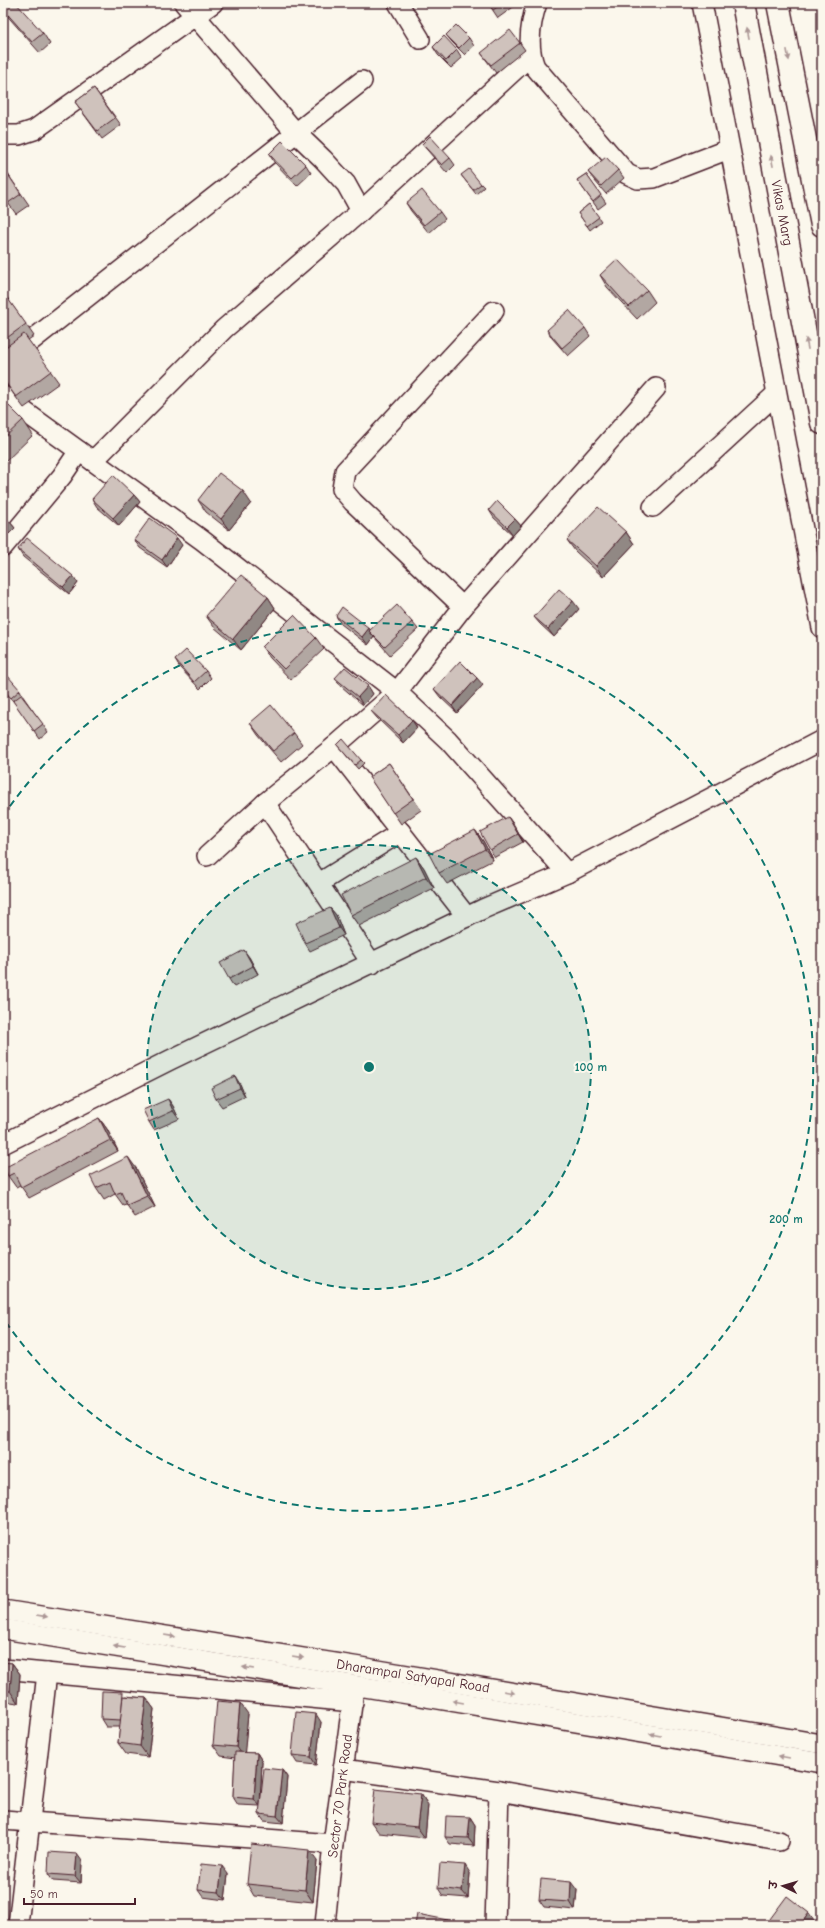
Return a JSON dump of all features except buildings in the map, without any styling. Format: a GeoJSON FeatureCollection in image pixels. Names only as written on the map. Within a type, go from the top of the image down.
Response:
{"type":"FeatureCollection","features":[{"type":"Feature","properties":{"kind":"main road","name":"Vikas Marg"},"geometry":{"type":"LineString","coordinates":[[742,3],[822,423]]}},
{"type":"Feature","properties":{"kind":"main road"},"geometry":{"type":"LineString","coordinates":[[778,3],[820,203],[822,225]]}},
{"type":"Feature","properties":{"kind":"street"},"geometry":{"type":"LineString","coordinates":[[3,136],[19,135],[34,130],[190,10],[213,3]]}},
{"type":"Feature","properties":{"kind":"street"},"geometry":{"type":"LineString","coordinates":[[398,3],[420,39]]}},
{"type":"Feature","properties":{"kind":"street"},"geometry":{"type":"LineString","coordinates":[[537,3],[531,22],[530,56],[535,67],[547,83],[627,174],[638,179],[654,178],[729,149]]}},
{"type":"Feature","properties":{"kind":"street"},"geometry":{"type":"LineString","coordinates":[[702,3],[822,628]]}},
{"type":"Feature","properties":{"kind":"street"},"geometry":{"type":"LineString","coordinates":[[190,10],[296,133],[324,159],[346,184],[361,211]]}},
{"type":"Feature","properties":{"kind":"street"},"geometry":{"type":"LineString","coordinates":[[3,547],[62,476],[86,456],[224,329],[361,211],[530,56]]}},
{"type":"Feature","properties":{"kind":"street"},"geometry":{"type":"LineString","coordinates":[[3,362],[362,81]]}},
{"type":"Feature","properties":{"kind":"street"},"geometry":{"type":"LineString","coordinates":[[463,607],[353,502],[342,489],[346,471],[494,311]]}},
{"type":"Feature","properties":{"kind":"street"},"geometry":{"type":"LineString","coordinates":[[207,856],[265,803],[334,747],[397,692],[463,607],[656,388]]}},
{"type":"Feature","properties":{"kind":"street"},"geometry":{"type":"LineString","coordinates":[[653,507],[776,394]]}},
{"type":"Feature","properties":{"kind":"street"},"geometry":{"type":"LineString","coordinates":[[3,396],[202,540],[397,692],[448,740],[566,873]]}},
{"type":"Feature","properties":{"kind":"street"},"geometry":{"type":"LineString","coordinates":[[3,1144],[170,1060],[467,917],[566,873],[822,740]]}},
{"type":"Feature","properties":{"kind":"street"},"geometry":{"type":"LineString","coordinates":[[334,747],[467,917]]}},
{"type":"Feature","properties":{"kind":"street"},"geometry":{"type":"LineString","coordinates":[[265,803],[372,964]]}},
{"type":"Feature","properties":{"kind":"street"},"geometry":{"type":"LineString","coordinates":[[319,883],[400,832]]}},
{"type":"Feature","properties":{"kind":"street","name":"Dharampal Satyapal Road"},"geometry":{"type":"LineString","coordinates":[[3,1610],[360,1667],[822,1744]]}},
{"type":"Feature","properties":{"kind":"street","name":"Dharampal Satyapal Road"},"geometry":{"type":"LineString","coordinates":[[3,1629],[354,1693],[822,1763]]}},
{"type":"Feature","properties":{"kind":"street","name":"Sector 70 Park Road"},"geometry":{"type":"LineString","coordinates":[[325,1925],[333,1844],[343,1769],[354,1693],[360,1667]]}},
{"type":"Feature","properties":{"kind":"street"},"geometry":{"type":"LineString","coordinates":[[3,1669],[354,1693]]}},
{"type":"Feature","properties":{"kind":"street"},"geometry":{"type":"LineString","coordinates":[[18,1925],[47,1673]]}},
{"type":"Feature","properties":{"kind":"street"},"geometry":{"type":"LineString","coordinates":[[343,1769],[500,1791],[779,1841]]}},
{"type":"Feature","properties":{"kind":"street"},"geometry":{"type":"LineString","coordinates":[[495,1925],[500,1791]]}},
{"type":"Feature","properties":{"kind":"street"},"geometry":{"type":"LineString","coordinates":[[3,1820],[30,1820],[333,1844]]}}]}
